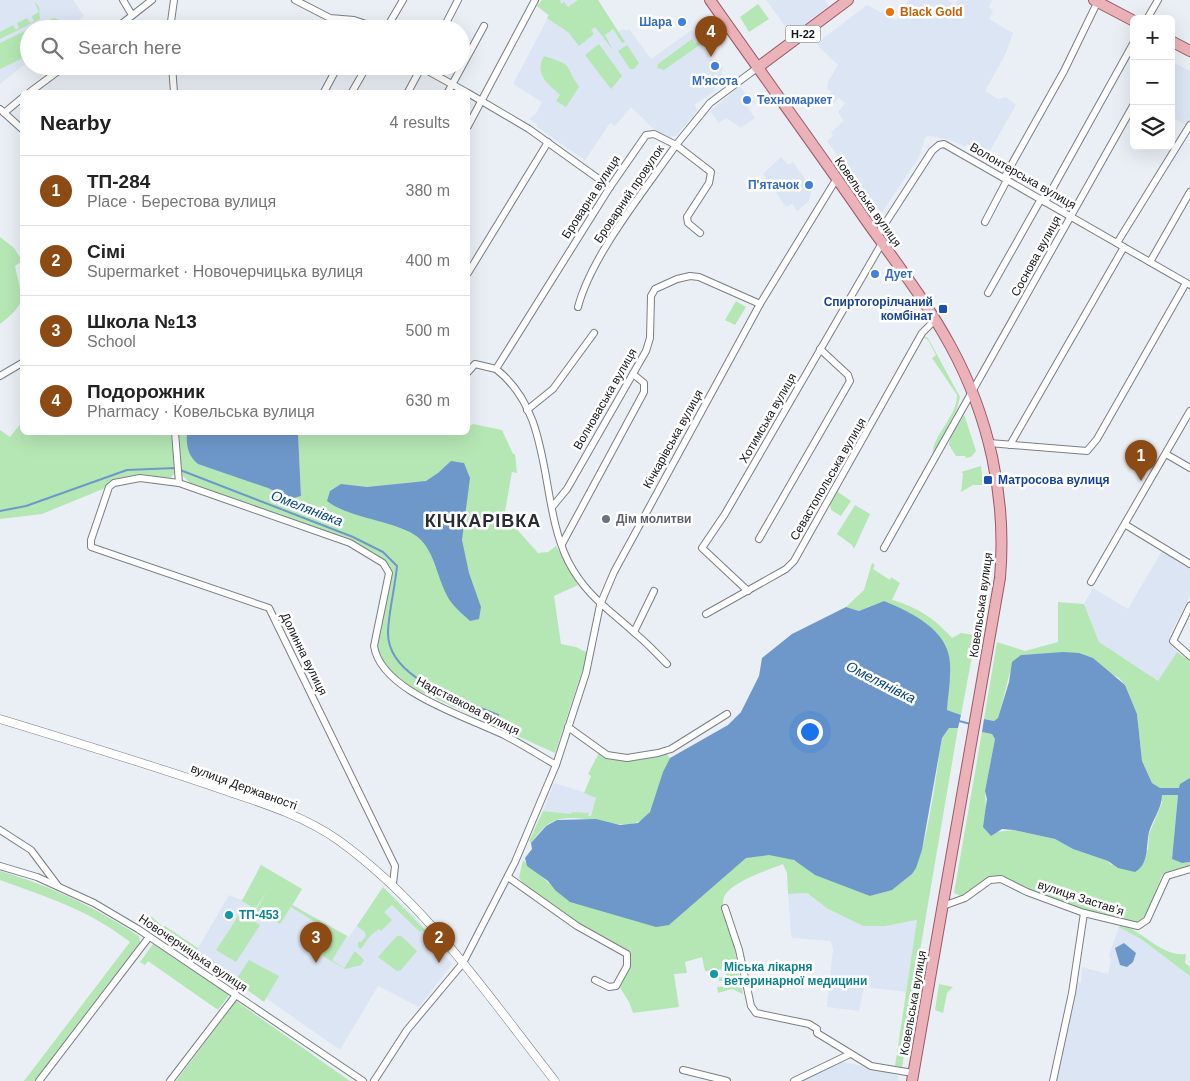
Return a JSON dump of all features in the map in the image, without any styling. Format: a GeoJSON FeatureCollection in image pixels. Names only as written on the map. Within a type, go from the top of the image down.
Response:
{"type":"FeatureCollection","features":[{"type":"Feature","properties":{"kind":"main road","name":"Ковельська вулиця"},"geometry":{"type":"LineString","coordinates":[[710,0],[880,239],[950,344],[972,392],[990,443],[995,466],[1001,563],[973,740],[913,1077]]}},
{"type":"Feature","properties":{"kind":"main road","name":"Н-22"},"geometry":{"type":"LineString","coordinates":[[757,68],[848,0]]}},
{"type":"Feature","properties":{"kind":"main road"},"geometry":{"type":"LineString","coordinates":[[1097,1],[1130,19]]}},
{"type":"Feature","properties":{"kind":"main road"},"geometry":{"type":"LineString","coordinates":[[1175,43],[1190,51]]}},
{"type":"Feature","properties":{"kind":"street"},"geometry":{"type":"LineString","coordinates":[[123,0],[132,15]]}},
{"type":"Feature","properties":{"kind":"street"},"geometry":{"type":"LineString","coordinates":[[126,20],[152,0]]}},
{"type":"Feature","properties":{"kind":"street"},"geometry":{"type":"LineString","coordinates":[[171,20],[174,0]]}},
{"type":"Feature","properties":{"kind":"street"},"geometry":{"type":"LineString","coordinates":[[295,0],[338,20]]}},
{"type":"Feature","properties":{"kind":"street"},"geometry":{"type":"LineString","coordinates":[[391,20],[402,0]]}},
{"type":"Feature","properties":{"kind":"street"},"geometry":{"type":"LineString","coordinates":[[448,20],[458,0]]}},
{"type":"Feature","properties":{"kind":"street"},"geometry":{"type":"LineString","coordinates":[[470,122],[535,0]]}},
{"type":"Feature","properties":{"kind":"street"},"geometry":{"type":"LineString","coordinates":[[1149,15],[1158,0]]}},
{"type":"Feature","properties":{"kind":"street"},"geometry":{"type":"LineString","coordinates":[[985,222],[1005,179],[1055,88],[1097,1]]}},
{"type":"Feature","properties":{"kind":"street"},"geometry":{"type":"LineString","coordinates":[[470,51],[484,26]]}},
{"type":"Feature","properties":{"kind":"street"},"geometry":{"type":"LineString","coordinates":[[988,293],[1130,49]]}},
{"type":"Feature","properties":{"kind":"street"},"geometry":{"type":"LineString","coordinates":[[676,145],[710,102],[757,68]]}},
{"type":"Feature","properties":{"kind":"street"},"geometry":{"type":"LineString","coordinates":[[33,90],[53,75]]}},
{"type":"Feature","properties":{"kind":"street"},"geometry":{"type":"LineString","coordinates":[[173,75],[174,90]]}},
{"type":"Feature","properties":{"kind":"street"},"geometry":{"type":"LineString","coordinates":[[325,90],[333,75]]}},
{"type":"Feature","properties":{"kind":"street"},"geometry":{"type":"LineString","coordinates":[[353,90],[362,75]]}},
{"type":"Feature","properties":{"kind":"street"},"geometry":{"type":"LineString","coordinates":[[409,90],[417,75]]}},
{"type":"Feature","properties":{"kind":"street"},"geometry":{"type":"LineString","coordinates":[[436,75],[462,90]]}},
{"type":"Feature","properties":{"kind":"street"},"geometry":{"type":"LineString","coordinates":[[449,90],[457,75]]}},
{"type":"Feature","properties":{"kind":"street"},"geometry":{"type":"LineString","coordinates":[[470,95],[548,142],[610,187]]}},
{"type":"Feature","properties":{"kind":"street"},"geometry":{"type":"LineString","coordinates":[[20,99],[2,111],[20,127]]}},
{"type":"Feature","properties":{"kind":"street","name":"Соснова вулиця"},"geometry":{"type":"LineString","coordinates":[[884,548],[1133,105]]}},
{"type":"Feature","properties":{"kind":"street"},"geometry":{"type":"LineString","coordinates":[[1010,444],[1190,125]]}},
{"type":"Feature","properties":{"kind":"street","name":"Броварна вулиця"},"geometry":{"type":"LineString","coordinates":[[496,369],[610,187],[646,135],[654,134],[676,145]]}},
{"type":"Feature","properties":{"kind":"street"},"geometry":{"type":"LineString","coordinates":[[470,270],[548,142]]}},
{"type":"Feature","properties":{"kind":"street","name":"Броварний провулок"},"geometry":{"type":"LineString","coordinates":[[578,307],[583,288],[610,242],[676,145],[710,172],[709,183],[688,217],[688,223],[700,233]]}},
{"type":"Feature","properties":{"kind":"street","name":"Волонтерська вулиця"},"geometry":{"type":"LineString","coordinates":[[880,239],[932,151],[939,145],[949,146],[1188,284]]}},
{"type":"Feature","properties":{"kind":"street","name":"Кічкарівська вулиця"},"geometry":{"type":"LineString","coordinates":[[463,963],[508,877],[556,765],[586,673],[600,605],[623,552],[760,304],[837,178]]}},
{"type":"Feature","properties":{"kind":"street"},"geometry":{"type":"LineString","coordinates":[[1150,262],[1190,192]]}},
{"type":"Feature","properties":{"kind":"street","name":"Хотимська вулиця"},"geometry":{"type":"LineString","coordinates":[[748,591],[702,548],[725,514],[820,349],[880,239]]}},
{"type":"Feature","properties":{"kind":"street","name":"Волноваська вулиця"},"geometry":{"type":"LineString","coordinates":[[553,506],[567,489],[650,342],[650,299],[657,288],[677,279],[694,276],[760,304]]}},
{"type":"Feature","properties":{"kind":"street"},"geometry":{"type":"LineString","coordinates":[[990,443],[1087,451],[1097,439],[1188,284]]}},
{"type":"Feature","properties":{"kind":"street","name":"Севастопольська вулиця"},"geometry":{"type":"LineString","coordinates":[[706,614],[786,569],[798,555],[922,333],[935,320]]}},
{"type":"Feature","properties":{"kind":"street"},"geometry":{"type":"LineString","coordinates":[[527,410],[553,389],[594,333]]}},
{"type":"Feature","properties":{"kind":"street"},"geometry":{"type":"LineString","coordinates":[[760,539],[850,381],[848,375],[820,349]]}},
{"type":"Feature","properties":{"kind":"street"},"geometry":{"type":"LineString","coordinates":[[0,376],[20,364]]}},
{"type":"Feature","properties":{"kind":"street"},"geometry":{"type":"LineString","coordinates":[[470,370],[475,364],[496,369],[516,390],[527,410],[541,447],[562,544],[580,582],[600,605],[634,632],[667,664]]}},
{"type":"Feature","properties":{"kind":"street"},"geometry":{"type":"LineString","coordinates":[[562,544],[644,392],[644,383],[633,374]]}},
{"type":"Feature","properties":{"kind":"street"},"geometry":{"type":"LineString","coordinates":[[1091,582],[1126,525],[1190,411]]}},
{"type":"Feature","properties":{"kind":"street"},"geometry":{"type":"LineString","coordinates":[[175,435],[179,483]]}},
{"type":"Feature","properties":{"kind":"street"},"geometry":{"type":"LineString","coordinates":[[1166,454],[1190,468]]}},
{"type":"Feature","properties":{"kind":"street","name":"Надставкова вулиця"},"geometry":{"type":"LineString","coordinates":[[109,487],[114,483],[140,478],[179,483],[350,543],[383,562],[389,573],[374,646],[376,657],[388,673],[412,692],[506,737],[556,765]]}},
{"type":"Feature","properties":{"kind":"street","name":"Долинна вулиця"},"geometry":{"type":"LineString","coordinates":[[109,487],[91,540],[91,547],[269,608],[395,866],[393,884]]}},
{"type":"Feature","properties":{"kind":"street"},"geometry":{"type":"LineString","coordinates":[[1126,525],[1190,564]]}},
{"type":"Feature","properties":{"kind":"street"},"geometry":{"type":"LineString","coordinates":[[634,632],[654,591]]}},
{"type":"Feature","properties":{"kind":"street"},"geometry":{"type":"LineString","coordinates":[[1190,606],[1173,642],[1190,656]]}},
{"type":"Feature","properties":{"kind":"street"},"geometry":{"type":"LineString","coordinates":[[568,727],[607,755],[627,758],[658,754],[670,749],[727,714]]}},
{"type":"Feature","properties":{"kind":"street","name":"вулиця Державності"},"geometry":{"type":"LineString","coordinates":[[0,720],[110,752],[288,812],[336,840],[393,884],[432,925],[555,1081]]}},
{"type":"Feature","properties":{"kind":"street"},"geometry":{"type":"LineString","coordinates":[[0,830],[31,850],[59,887]]}},
{"type":"Feature","properties":{"kind":"street","name":"Новочерчицька вулиця"},"geometry":{"type":"LineString","coordinates":[[0,866],[37,877],[94,903],[149,937],[363,1081]]}},
{"type":"Feature","properties":{"kind":"street","name":"вулиця Заставʼя"},"geometry":{"type":"LineString","coordinates":[[943,906],[965,898],[995,879],[1008,882],[1027,892],[1084,913],[1130,926],[1142,925],[1152,911],[1167,876],[1190,869]]}},
{"type":"Feature","properties":{"kind":"street"},"geometry":{"type":"LineString","coordinates":[[508,877],[577,926],[627,954],[628,966],[616,986],[609,987],[595,980]]}},
{"type":"Feature","properties":{"kind":"street"},"geometry":{"type":"LineString","coordinates":[[725,908],[739,950],[753,1010],[760,1015],[808,1024],[817,1029],[817,1033],[871,1066],[913,1077]]}},
{"type":"Feature","properties":{"kind":"street"},"geometry":{"type":"LineString","coordinates":[[1053,1081],[1072,993],[1084,913]]}},
{"type":"Feature","properties":{"kind":"street"},"geometry":{"type":"LineString","coordinates":[[39,1081],[149,937]]}},
{"type":"Feature","properties":{"kind":"street"},"geometry":{"type":"LineString","coordinates":[[374,1081],[407,1030],[463,963]]}},
{"type":"Feature","properties":{"kind":"street"},"geometry":{"type":"LineString","coordinates":[[170,1081],[236,995]]}},
{"type":"Feature","properties":{"kind":"street"},"geometry":{"type":"LineString","coordinates":[[794,1081],[850,1054]]}},
{"type":"Feature","properties":{"kind":"street"},"geometry":{"type":"LineString","coordinates":[[683,1070],[727,1081]]}},
{"type":"Feature","properties":{"kind":"shaded area"},"geometry":{"type":"Polygon","coordinates":[[[0,0],[73,0],[84,16],[79,20],[20,20],[20,68],[0,84],[0,0]]]}},
{"type":"Feature","properties":{"kind":"shaded area"},"geometry":{"type":"Polygon","coordinates":[[[542,0],[598,0],[618,32],[629,29],[651,59],[692,30],[718,68],[723,67],[721,72],[725,78],[714,88],[716,90],[694,105],[698,110],[676,136],[665,138],[660,135],[631,107],[615,126],[610,123],[585,160],[537,127],[538,125],[529,119],[536,114],[542,102],[513,84],[549,16],[537,6],[542,0]]]}},
{"type":"Feature","properties":{"kind":"shaded area"},"geometry":{"type":"Polygon","coordinates":[[[766,0],[825,0],[829,6],[791,34],[766,0]]]}},
{"type":"Feature","properties":{"kind":"shaded area"},"geometry":{"type":"Polygon","coordinates":[[[909,0],[947,0],[955,5],[958,0],[992,0],[989,8],[993,10],[989,19],[1013,33],[1006,53],[985,91],[998,99],[1006,97],[1016,105],[989,152],[984,155],[967,144],[965,146],[947,139],[928,136],[925,138],[919,157],[881,214],[827,141],[833,136],[831,132],[844,121],[838,112],[845,103],[839,98],[831,105],[826,97],[832,92],[827,89],[828,82],[838,65],[816,44],[867,5],[896,20],[909,0]]]}},
{"type":"Feature","properties":{"kind":"shaded area"},"geometry":{"type":"Polygon","coordinates":[[[1175,64],[1190,71],[1190,118],[1186,125],[1175,119],[1175,64]]]}},
{"type":"Feature","properties":{"kind":"shaded area"},"geometry":{"type":"Polygon","coordinates":[[[740,86],[750,100],[753,99],[755,101],[747,107],[755,118],[741,128],[726,118],[719,123],[710,111],[740,86]]]}},
{"type":"Feature","properties":{"kind":"shaded area"},"geometry":{"type":"Polygon","coordinates":[[[781,157],[788,165],[793,162],[812,189],[809,201],[797,211],[792,204],[786,207],[763,174],[781,157]]]}},
{"type":"Feature","properties":{"kind":"shaded area"},"geometry":{"type":"Polygon","coordinates":[[[1162,551],[1190,569],[1190,596],[1170,634],[1169,643],[1177,652],[1158,682],[1099,642],[1084,604],[1093,588],[1128,609],[1162,551]]]}},
{"type":"Feature","properties":{"kind":"shaded area"},"geometry":{"type":"Polygon","coordinates":[[[554,783],[593,795],[596,800],[591,816],[588,816],[589,814],[543,811],[554,783]]]}},
{"type":"Feature","properties":{"kind":"shaded area"},"geometry":{"type":"Polygon","coordinates":[[[261,865],[302,889],[293,905],[349,937],[383,887],[415,917],[452,964],[419,1007],[378,986],[340,1050],[197,950],[229,895],[242,900],[261,865]]]}},
{"type":"Feature","properties":{"kind":"shaded area"},"geometry":{"type":"Polygon","coordinates":[[[807,893],[828,909],[863,926],[885,926],[918,920],[906,992],[864,987],[859,1011],[827,1007],[833,949],[831,941],[792,938],[791,934],[788,894],[807,893]]]}},
{"type":"Feature","properties":{"kind":"shaded area"},"geometry":{"type":"Polygon","coordinates":[[[1119,927],[1141,939],[1190,976],[1190,1081],[1056,1081],[1078,982],[1081,983],[1082,967],[1108,974],[1111,961],[1109,955],[1119,927]]]}},
{"type":"Feature","properties":{"kind":"shaded area"},"geometry":{"type":"Polygon","coordinates":[[[839,1061],[893,1073],[898,1076],[899,1081],[802,1081],[839,1061]]]}},
{"type":"Feature","properties":{"kind":"green space"},"geometry":{"type":"Polygon","coordinates":[[[542,0],[560,0],[561,4],[564,2],[568,7],[578,0],[598,0],[625,42],[622,43],[613,29],[605,35],[613,50],[595,27],[591,30],[594,34],[579,46],[568,32],[547,18],[549,15],[537,6],[542,0]]]}},
{"type":"Feature","properties":{"kind":"green space"},"geometry":{"type":"Polygon","coordinates":[[[34,1],[39,7],[40,19],[34,20],[32,16],[39,12],[34,1]]]}},
{"type":"Feature","properties":{"kind":"green space"},"geometry":{"type":"Polygon","coordinates":[[[758,4],[769,19],[749,32],[740,17],[758,4]]]}},
{"type":"Feature","properties":{"kind":"green space"},"geometry":{"type":"Polygon","coordinates":[[[20,22],[20,29],[0,39],[0,32],[13,25],[16,30],[19,28],[17,23],[20,22]]]}},
{"type":"Feature","properties":{"kind":"green space"},"geometry":{"type":"Polygon","coordinates":[[[20,33],[20,59],[0,69],[0,43],[20,33]]]}},
{"type":"Feature","properties":{"kind":"green space"},"geometry":{"type":"Polygon","coordinates":[[[692,39],[695,44],[700,41],[701,44],[664,70],[657,68],[658,64],[692,39]]]}},
{"type":"Feature","properties":{"kind":"green space"},"geometry":{"type":"Polygon","coordinates":[[[599,44],[622,76],[611,89],[585,55],[599,44]]]}},
{"type":"Feature","properties":{"kind":"green space"},"geometry":{"type":"Polygon","coordinates":[[[627,45],[639,63],[634,69],[630,69],[618,51],[627,45]]]}},
{"type":"Feature","properties":{"kind":"green space"},"geometry":{"type":"Polygon","coordinates":[[[544,56],[567,66],[579,87],[566,107],[556,101],[560,95],[543,78],[540,68],[544,56]]]}},
{"type":"Feature","properties":{"kind":"green space"},"geometry":{"type":"Polygon","coordinates":[[[0,237],[14,248],[20,258],[20,262],[15,266],[20,288],[20,304],[0,324],[0,237]]]}},
{"type":"Feature","properties":{"kind":"green space"},"geometry":{"type":"Polygon","coordinates":[[[736,301],[746,307],[735,325],[725,320],[736,301]]]}},
{"type":"Feature","properties":{"kind":"green space"},"geometry":{"type":"Polygon","coordinates":[[[923,337],[928,338],[960,397],[957,409],[933,455],[933,448],[953,411],[957,395],[932,358],[936,355],[928,340],[923,337]]]}},
{"type":"Feature","properties":{"kind":"green space"},"geometry":{"type":"Polygon","coordinates":[[[964,414],[976,451],[971,457],[966,458],[965,456],[956,456],[949,445],[950,438],[964,414]]]}},
{"type":"Feature","properties":{"kind":"green space"},"geometry":{"type":"Polygon","coordinates":[[[20,424],[20,435],[171,435],[175,473],[170,478],[140,474],[113,479],[103,489],[42,514],[0,519],[0,430],[10,437],[20,424]]]}},
{"type":"Feature","properties":{"kind":"green space"},"geometry":{"type":"Polygon","coordinates":[[[473,424],[502,430],[513,454],[515,454],[517,473],[512,472],[505,511],[506,517],[538,553],[548,552],[556,546],[578,585],[554,596],[561,644],[576,647],[588,653],[555,753],[414,689],[390,671],[379,656],[378,646],[392,572],[385,560],[351,540],[191,484],[182,475],[179,435],[190,435],[268,488],[290,499],[301,496],[298,435],[470,435],[470,426],[473,424]]]}},
{"type":"Feature","properties":{"kind":"green space"},"geometry":{"type":"Polygon","coordinates":[[[981,466],[983,485],[973,485],[961,492],[963,473],[961,472],[981,466]]]}},
{"type":"Feature","properties":{"kind":"green space"},"geometry":{"type":"Polygon","coordinates":[[[841,484],[838,492],[851,501],[841,516],[831,510],[830,505],[841,484]]]}},
{"type":"Feature","properties":{"kind":"green space"},"geometry":{"type":"Polygon","coordinates":[[[855,505],[870,514],[854,549],[852,545],[837,534],[855,505]]]}},
{"type":"Feature","properties":{"kind":"green space"},"geometry":{"type":"Polygon","coordinates":[[[872,563],[875,565],[873,569],[890,580],[891,577],[900,583],[892,600],[925,614],[952,638],[961,633],[976,635],[961,715],[947,710],[950,663],[884,601],[859,611],[846,607],[864,590],[872,563]]]}},
{"type":"Feature","properties":{"kind":"green space"},"geometry":{"type":"Polygon","coordinates":[[[1058,602],[1084,604],[1099,642],[1158,681],[1177,652],[1190,661],[1190,781],[1180,790],[1160,788],[1152,783],[1142,761],[1137,714],[1125,685],[1119,678],[1106,671],[1093,658],[1055,653],[1021,655],[1010,672],[998,719],[994,721],[984,719],[997,642],[1025,651],[1058,642],[1058,602]]]}},
{"type":"Feature","properties":{"kind":"green space"},"geometry":{"type":"Polygon","coordinates":[[[949,728],[958,728],[902,1068],[895,1066],[917,920],[885,926],[863,926],[828,909],[807,893],[788,894],[787,873],[783,864],[734,886],[724,897],[724,909],[743,994],[732,989],[718,993],[717,987],[727,986],[727,981],[719,981],[719,978],[726,977],[725,969],[705,971],[702,957],[685,962],[687,973],[674,974],[679,1007],[633,1013],[629,1002],[619,986],[630,966],[629,953],[556,911],[530,891],[519,878],[523,860],[562,895],[751,840],[870,896],[881,893],[901,883],[916,866],[926,832],[942,738],[949,728]]]}},
{"type":"Feature","properties":{"kind":"green space"},"geometry":{"type":"Polygon","coordinates":[[[982,732],[992,734],[995,739],[985,791],[986,808],[995,832],[1014,830],[1055,839],[1073,849],[1108,861],[1111,865],[1148,850],[1149,834],[1162,803],[1162,794],[1178,795],[1172,859],[1182,863],[1190,862],[1190,865],[1162,875],[1146,915],[1137,924],[1096,914],[1025,889],[995,876],[984,880],[961,896],[954,893],[982,732]]]}},
{"type":"Feature","properties":{"kind":"green space"},"geometry":{"type":"Polygon","coordinates":[[[599,753],[607,757],[623,760],[649,758],[666,754],[670,758],[655,802],[649,813],[641,821],[630,824],[575,818],[562,819],[547,825],[531,843],[529,841],[543,811],[571,814],[572,812],[589,813],[588,816],[591,816],[596,798],[584,793],[591,776],[588,774],[599,753]]]}},
{"type":"Feature","properties":{"kind":"green space"},"geometry":{"type":"Polygon","coordinates":[[[261,865],[302,889],[280,924],[256,910],[267,891],[255,909],[242,901],[261,865]]]}},
{"type":"Feature","properties":{"kind":"green space"},"geometry":{"type":"Polygon","coordinates":[[[0,871],[38,884],[89,906],[139,936],[140,942],[34,1081],[24,1081],[130,942],[84,913],[0,880],[0,871]]]}},
{"type":"Feature","properties":{"kind":"green space"},"geometry":{"type":"Polygon","coordinates":[[[383,887],[430,935],[429,937],[422,930],[420,932],[392,905],[384,912],[392,920],[381,931],[379,929],[370,936],[361,949],[358,947],[358,942],[361,942],[366,936],[365,932],[357,926],[383,887]]]}},
{"type":"Feature","properties":{"kind":"green space"},"geometry":{"type":"Polygon","coordinates":[[[292,905],[347,936],[332,960],[344,968],[355,951],[364,960],[361,965],[345,969],[313,950],[314,943],[319,946],[328,930],[291,907],[292,905]]]}},
{"type":"Feature","properties":{"kind":"green space"},"geometry":{"type":"Polygon","coordinates":[[[241,912],[260,925],[236,962],[216,950],[241,912]]]}},
{"type":"Feature","properties":{"kind":"green space"},"geometry":{"type":"Polygon","coordinates":[[[151,916],[163,927],[165,926],[198,948],[197,950],[233,975],[232,978],[223,980],[147,927],[145,923],[151,916]]]}},
{"type":"Feature","properties":{"kind":"green space"},"geometry":{"type":"Polygon","coordinates":[[[1121,925],[1137,932],[1169,952],[1186,954],[1185,963],[1190,967],[1190,976],[1141,939],[1119,927],[1121,925]]]}},
{"type":"Feature","properties":{"kind":"green space"},"geometry":{"type":"Polygon","coordinates":[[[397,936],[401,936],[417,951],[401,970],[397,971],[378,957],[397,936]]]}},
{"type":"Feature","properties":{"kind":"green space"},"geometry":{"type":"Polygon","coordinates":[[[153,944],[229,995],[218,1010],[148,961],[145,965],[140,962],[153,944]]]}},
{"type":"Feature","properties":{"kind":"green space"},"geometry":{"type":"Polygon","coordinates":[[[249,960],[279,976],[264,1002],[235,981],[249,960]]]}},
{"type":"Feature","properties":{"kind":"green space"},"geometry":{"type":"Polygon","coordinates":[[[939,984],[953,987],[947,993],[943,1013],[935,1010],[939,984]]]}},
{"type":"Feature","properties":{"kind":"green space"},"geometry":{"type":"Polygon","coordinates":[[[236,1001],[350,1081],[176,1081],[236,1001]]]}},
{"type":"Feature","properties":{"kind":"water"},"geometry":{"type":"Polygon","coordinates":[[[187,435],[298,435],[301,496],[290,499],[268,488],[198,464],[188,450],[187,435]]]}},
{"type":"Feature","properties":{"kind":"water"},"geometry":{"type":"Polygon","coordinates":[[[451,461],[464,463],[470,478],[462,540],[469,573],[481,607],[479,619],[470,621],[451,602],[443,587],[431,554],[421,540],[413,534],[390,524],[349,512],[327,501],[330,491],[341,484],[367,487],[426,481],[451,461]]]}},
{"type":"Feature","properties":{"kind":"water"},"geometry":{"type":"Polygon","coordinates":[[[884,601],[906,611],[927,624],[943,641],[948,652],[950,664],[947,710],[961,715],[958,728],[949,728],[942,738],[922,850],[916,868],[912,874],[892,890],[870,896],[815,875],[794,860],[769,855],[746,858],[669,925],[656,927],[570,902],[555,890],[548,881],[527,866],[525,858],[532,849],[531,843],[546,826],[557,820],[596,819],[620,825],[638,823],[650,812],[663,772],[670,758],[728,725],[741,712],[759,676],[762,658],[792,634],[846,607],[859,611],[884,601]]]}},
{"type":"Feature","properties":{"kind":"water"},"geometry":{"type":"Polygon","coordinates":[[[1063,652],[1079,653],[1093,658],[1125,685],[1137,714],[1142,761],[1152,783],[1160,788],[1179,788],[1180,784],[1190,778],[1190,862],[1182,863],[1172,859],[1178,795],[1162,795],[1159,809],[1149,832],[1145,860],[1143,865],[1135,872],[1118,868],[1108,861],[1073,849],[1055,839],[1002,829],[991,836],[983,827],[987,799],[985,791],[995,739],[992,734],[982,732],[984,719],[994,721],[998,718],[1009,682],[1012,662],[1021,655],[1063,652]]]}},
{"type":"Feature","properties":{"kind":"water"},"geometry":{"type":"Polygon","coordinates":[[[1124,943],[1136,953],[1133,962],[1127,967],[1120,965],[1115,948],[1124,943]]]}},
{"type":"Feature","properties":{"kind":"waterway","name":"Омелянівка"},"geometry":{"type":"LineString","coordinates":[[0,511],[26,506],[127,470],[175,468],[353,537],[383,552],[397,566],[388,631],[391,648],[399,663],[412,675],[429,685],[498,715]]}},
{"type":"Feature","properties":{"kind":"waterway","name":"Омелянівка"},"geometry":{"type":"LineString","coordinates":[[959,721],[971,724]]}},
{"type":"Feature","properties":{"kind":"place","name":"Black Gold"},"geometry":{"type":"Point","coordinates":[890,12]}},
{"type":"Feature","properties":{"kind":"place","name":"Шара"},"geometry":{"type":"Point","coordinates":[682,22]}},
{"type":"Feature","properties":{"kind":"place","name":"Подорожник"},"geometry":{"type":"Point","coordinates":[711,57]}},
{"type":"Feature","properties":{"kind":"place","name":"М'ясота"},"geometry":{"type":"Point","coordinates":[715,66]}},
{"type":"Feature","properties":{"kind":"place","name":"Техномаркет"},"geometry":{"type":"Point","coordinates":[747,100]}},
{"type":"Feature","properties":{"kind":"place","name":"П'ятачок"},"geometry":{"type":"Point","coordinates":[809,185]}},
{"type":"Feature","properties":{"kind":"place","name":"Дует"},"geometry":{"type":"Point","coordinates":[875,274]}},
{"type":"Feature","properties":{"kind":"place","name":"Спиртогорілчаний комбінат"},"geometry":{"type":"Point","coordinates":[943,309]}},
{"type":"Feature","properties":{"kind":"place","name":"Матросова вулиця"},"geometry":{"type":"Point","coordinates":[988,480]}},
{"type":"Feature","properties":{"kind":"place","name":"ТП-284"},"geometry":{"type":"Point","coordinates":[1141,481]}},
{"type":"Feature","properties":{"kind":"place","name":"Дім молитви"},"geometry":{"type":"Point","coordinates":[606,519]}},
{"type":"Feature","properties":{"kind":"place","name":"ТП-453"},"geometry":{"type":"Point","coordinates":[229,915]}},
{"type":"Feature","properties":{"kind":"place","name":"Школа №13"},"geometry":{"type":"Point","coordinates":[316,963]}},
{"type":"Feature","properties":{"kind":"place","name":"Сімі"},"geometry":{"type":"Point","coordinates":[439,963]}},
{"type":"Feature","properties":{"kind":"place","name":"Міська лікарня ветеринарної медицини"},"geometry":{"type":"Point","coordinates":[714,974]}},
{"type":"Feature","properties":{"kind":"district","name":"КІЧКАРІВКА"},"geometry":{"type":"Point","coordinates":[483,521]}}]}
